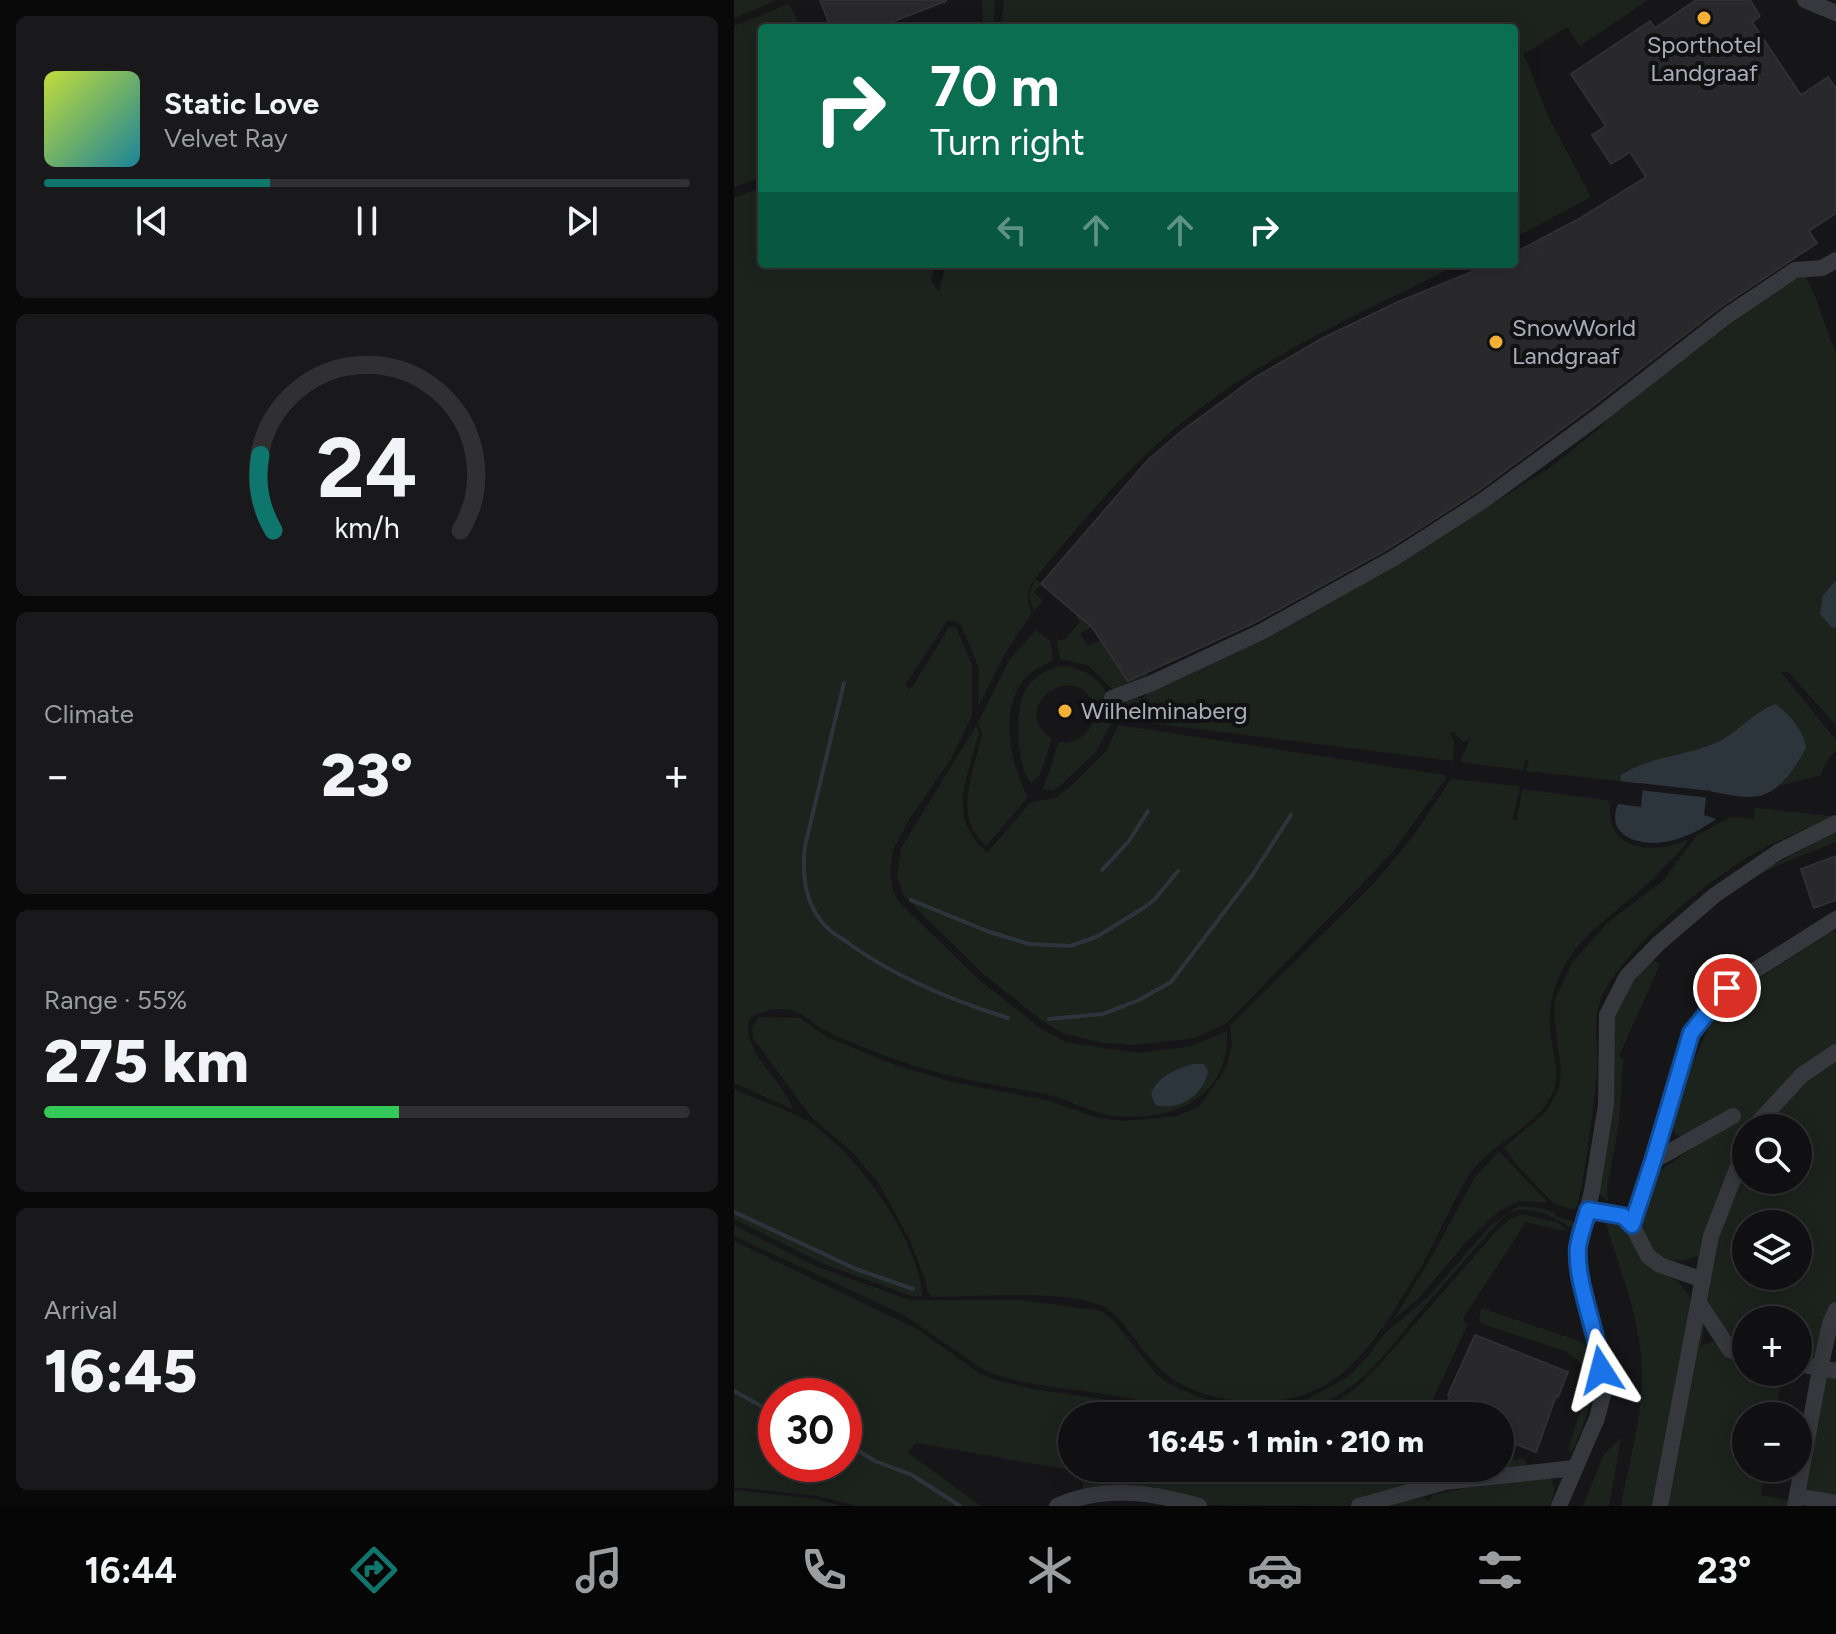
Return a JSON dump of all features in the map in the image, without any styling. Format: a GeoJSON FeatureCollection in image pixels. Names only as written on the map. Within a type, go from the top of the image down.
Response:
{"type":"FeatureCollection","features":[{"type":"Feature","properties":{"kind":"street"},"geometry":{"type":"LineString","coordinates":[[1805,0],[1836,13]]}},
{"type":"Feature","properties":{"kind":"street"},"geometry":{"type":"LineString","coordinates":[[1112,698],[1150,684],[1261,632],[1394,558],[1484,500],[1728,315],[1795,270],[1822,268],[1836,260]]}},
{"type":"Feature","properties":{"kind":"street"},"geometry":{"type":"LineString","coordinates":[[1559,1506],[1597,1418],[1603,1395],[1600,1353],[1579,1267],[1578,1249],[1606,1105],[1607,1015],[1627,976],[1658,944],[1728,886],[1778,852],[1836,823]]}},
{"type":"Feature","properties":{"kind":"street"},"geometry":{"type":"LineString","coordinates":[[1632,1225],[1691,1033],[1727,988],[1836,919]]}},
{"type":"Feature","properties":{"kind":"street"},"geometry":{"type":"LineString","coordinates":[[1766,1114],[1802,1075],[1836,1052]]}},
{"type":"Feature","properties":{"kind":"street"},"geometry":{"type":"LineString","coordinates":[[1653,1161],[1732,1117]]}},
{"type":"Feature","properties":{"kind":"street"},"geometry":{"type":"LineString","coordinates":[[1660,1506],[1711,1236],[1732,1182]]}},
{"type":"Feature","properties":{"kind":"street"},"geometry":{"type":"LineString","coordinates":[[1588,1210],[1623,1216],[1632,1225],[1648,1256],[1660,1265],[1703,1280]]}},
{"type":"Feature","properties":{"kind":"street"},"geometry":{"type":"LineString","coordinates":[[1699,1303],[1732,1350]]}},
{"type":"Feature","properties":{"kind":"street"},"geometry":{"type":"LineString","coordinates":[[1836,1310],[1830,1324],[1828,1370],[1796,1501],[1836,1503]]}},
{"type":"Feature","properties":{"kind":"street"},"geometry":{"type":"LineString","coordinates":[[1359,1506],[1445,1482],[1574,1468]]}},
{"type":"Feature","properties":{"kind":"street"},"geometry":{"type":"LineString","coordinates":[[1057,1506],[1077,1497],[1110,1492],[1163,1495],[1199,1506]]}},
{"type":"Feature","properties":{"kind":"shaded area"},"geometry":{"type":"Polygon","coordinates":[[[734,0],[777,0],[734,18],[734,0]]]}},
{"type":"Feature","properties":{"kind":"shaded area"},"geometry":{"type":"Polygon","coordinates":[[[982,0],[995,0],[993,24],[983,24],[982,0]]]}},
{"type":"Feature","properties":{"kind":"shaded area"},"geometry":{"type":"Polygon","coordinates":[[[1004,0],[1648,0],[1580,46],[1567,27],[1524,54],[1548,116],[1591,197],[1518,236],[1518,24],[1001,24],[1004,0]]]}},
{"type":"Feature","properties":{"kind":"shaded area"},"geometry":{"type":"Polygon","coordinates":[[[789,4],[799,24],[758,24],[758,178],[734,187],[734,26],[789,4]]]}},
{"type":"Feature","properties":{"kind":"shaded area"},"geometry":{"type":"Polygon","coordinates":[[[758,189],[758,268],[935,268],[931,281],[939,291],[945,268],[1452,268],[1280,355],[1212,399],[1160,441],[1104,498],[1035,579],[1041,584],[1034,593],[1043,600],[1034,611],[1029,596],[1034,581],[1028,596],[1032,613],[1006,652],[978,707],[979,668],[961,625],[953,620],[947,621],[906,684],[908,690],[913,686],[949,627],[956,627],[972,665],[972,716],[951,759],[910,818],[893,850],[890,873],[893,892],[899,902],[978,979],[1040,1028],[1065,1042],[1137,1053],[1192,1046],[1227,1031],[1225,1055],[1218,1075],[1206,1091],[1191,1103],[1173,1111],[1152,1116],[1108,1115],[1053,1096],[965,1079],[905,1063],[832,1034],[798,1012],[782,1009],[753,1017],[749,1020],[748,1031],[757,1054],[793,1109],[734,1083],[734,198],[758,189]],[[1202,1064],[1189,1066],[1162,1078],[1153,1088],[1158,1106],[1175,1105],[1191,1098],[1206,1077],[1207,1068],[1202,1064]]]}},
{"type":"Feature","properties":{"kind":"shaded area"},"geometry":{"type":"Polygon","coordinates":[[[1805,276],[1836,353],[1836,580],[1823,595],[1832,627],[1836,627],[1836,725],[1787,671],[1781,672],[1836,740],[1836,750],[1826,762],[1821,775],[1775,787],[1797,761],[1799,727],[1775,704],[1728,737],[1629,770],[1621,775],[1620,781],[1526,771],[1529,761],[1526,760],[1523,770],[1460,762],[1470,739],[1463,742],[1454,732],[1450,732],[1454,742],[1453,761],[1119,719],[1118,700],[1136,695],[1141,699],[1158,685],[1406,559],[1551,467],[1602,426],[1613,411],[1778,287],[1805,276]]]}},
{"type":"Feature","properties":{"kind":"shaded area"},"geometry":{"type":"Polygon","coordinates":[[[1836,580],[1836,627],[1832,628],[1820,614],[1823,595],[1836,580]]]}},
{"type":"Feature","properties":{"kind":"shaded area"},"geometry":{"type":"Polygon","coordinates":[[[1078,615],[1092,627],[1080,634],[1088,646],[1101,640],[1129,682],[1149,673],[1141,685],[1115,692],[1088,665],[1060,659],[1057,641],[1066,638],[1080,622],[1076,618],[1078,615]]]}},
{"type":"Feature","properties":{"kind":"shaded area"},"geometry":{"type":"Polygon","coordinates":[[[1036,630],[1050,641],[1053,660],[1022,682],[1015,695],[1009,724],[1013,755],[1028,797],[986,846],[975,834],[968,807],[968,792],[982,733],[978,723],[1010,659],[1036,630]]]}},
{"type":"Feature","properties":{"kind":"shaded area"},"geometry":{"type":"Polygon","coordinates":[[[1060,666],[1081,670],[1097,681],[1108,697],[1112,717],[1095,715],[1090,697],[1079,687],[1066,686],[1052,690],[1042,699],[1036,711],[1039,725],[1052,739],[1040,775],[1031,783],[1022,764],[1018,738],[1021,700],[1035,678],[1060,666]]]}},
{"type":"Feature","properties":{"kind":"shaded area"},"geometry":{"type":"Polygon","coordinates":[[[1776,704],[1799,728],[1806,748],[1781,784],[1766,794],[1752,797],[1707,791],[1704,815],[1716,819],[1676,840],[1649,843],[1621,833],[1615,816],[1618,804],[1641,807],[1643,784],[1620,781],[1621,775],[1644,764],[1718,742],[1776,704]]]}},
{"type":"Feature","properties":{"kind":"shaded area"},"geometry":{"type":"Polygon","coordinates":[[[1094,720],[1112,722],[1095,753],[1060,786],[1054,790],[1043,790],[1059,742],[1081,738],[1094,720]]]}},
{"type":"Feature","properties":{"kind":"shaded area"},"geometry":{"type":"Polygon","coordinates":[[[1118,725],[1445,775],[1446,778],[1392,853],[1227,1023],[1195,1038],[1134,1045],[1103,1043],[1062,1033],[981,972],[904,896],[897,875],[901,848],[976,726],[979,732],[966,781],[963,810],[974,839],[987,853],[1030,803],[1057,797],[1071,786],[1107,750],[1118,725]]]}},
{"type":"Feature","properties":{"kind":"shaded area"},"geometry":{"type":"Polygon","coordinates":[[[1451,779],[1518,786],[1520,789],[1512,820],[1517,820],[1522,789],[1606,800],[1610,803],[1610,819],[1615,831],[1623,840],[1634,845],[1660,847],[1688,840],[1652,880],[1587,936],[1566,963],[1551,1003],[1556,1074],[1553,1092],[1546,1104],[1471,1172],[1422,1265],[1368,1347],[1334,1379],[1293,1398],[1267,1402],[1239,1401],[1206,1394],[1179,1383],[1156,1365],[1114,1314],[1091,1302],[1048,1296],[932,1297],[927,1291],[910,1240],[878,1182],[852,1152],[812,1118],[753,1038],[752,1028],[759,1017],[800,1018],[827,1037],[897,1066],[957,1083],[1047,1100],[1098,1118],[1124,1121],[1177,1116],[1200,1106],[1226,1068],[1232,1044],[1230,1026],[1376,881],[1411,839],[1451,779]]]}},
{"type":"Feature","properties":{"kind":"shaded area"},"geometry":{"type":"Polygon","coordinates":[[[1755,808],[1832,816],[1755,853],[1713,881],[1665,920],[1623,964],[1608,985],[1597,1013],[1597,1072],[1579,1199],[1575,1210],[1554,1204],[1504,1147],[1546,1112],[1559,1088],[1561,1071],[1555,999],[1572,963],[1607,923],[1664,880],[1696,836],[1730,817],[1754,819],[1755,808]]]}},
{"type":"Feature","properties":{"kind":"shaded area"},"geometry":{"type":"Polygon","coordinates":[[[1836,831],[1836,842],[1756,877],[1755,875],[1836,831]]]}},
{"type":"Feature","properties":{"kind":"shaded area"},"geometry":{"type":"Polygon","coordinates":[[[1831,932],[1836,933],[1836,1302],[1827,1322],[1818,1363],[1812,1362],[1812,1306],[1732,1306],[1732,1333],[1727,1335],[1708,1302],[1701,1346],[1717,1340],[1728,1358],[1732,1338],[1732,1386],[1780,1386],[1778,1402],[1732,1402],[1732,1482],[1763,1482],[1761,1495],[1793,1501],[1792,1506],[1621,1506],[1639,1412],[1642,1363],[1631,1302],[1606,1225],[1626,1227],[1656,1271],[1678,1281],[1691,1299],[1698,1256],[1668,1260],[1655,1251],[1639,1225],[1658,1172],[1723,1127],[1733,1107],[1681,1137],[1675,1134],[1672,1125],[1686,1078],[1710,1025],[1739,991],[1831,932]]]}},
{"type":"Feature","properties":{"kind":"shaded area"},"geometry":{"type":"Polygon","coordinates":[[[1651,959],[1660,964],[1619,1056],[1623,1059],[1619,1122],[1607,1189],[1608,1201],[1598,1193],[1614,1017],[1622,995],[1651,959]]]}},
{"type":"Feature","properties":{"kind":"shaded area"},"geometry":{"type":"Polygon","coordinates":[[[1193,1064],[1204,1064],[1208,1070],[1196,1094],[1181,1104],[1155,1105],[1151,1093],[1158,1082],[1174,1071],[1193,1064]]]}},
{"type":"Feature","properties":{"kind":"shaded area"},"geometry":{"type":"Polygon","coordinates":[[[734,1089],[807,1121],[826,1135],[864,1174],[882,1198],[910,1250],[922,1297],[911,1296],[824,1264],[734,1219],[734,1089]]]}},
{"type":"Feature","properties":{"kind":"shaded area"},"geometry":{"type":"Polygon","coordinates":[[[1499,1151],[1548,1203],[1520,1201],[1499,1211],[1465,1243],[1418,1299],[1394,1319],[1475,1177],[1499,1151]]]}},
{"type":"Feature","properties":{"kind":"shaded area"},"geometry":{"type":"Polygon","coordinates":[[[1519,1206],[1541,1208],[1577,1223],[1575,1231],[1556,1219],[1534,1211],[1519,1210],[1508,1214],[1365,1375],[1326,1401],[1288,1402],[1307,1399],[1348,1377],[1385,1333],[1429,1296],[1490,1226],[1519,1206]]]}},
{"type":"Feature","properties":{"kind":"shaded area"},"geometry":{"type":"Polygon","coordinates":[[[1522,1214],[1559,1223],[1569,1232],[1526,1222],[1463,1318],[1467,1326],[1432,1402],[1334,1402],[1357,1387],[1380,1364],[1510,1219],[1522,1214]]]}},
{"type":"Feature","properties":{"kind":"shaded area"},"geometry":{"type":"Polygon","coordinates":[[[734,1225],[817,1267],[910,1300],[1021,1300],[1101,1311],[1114,1321],[1157,1375],[1169,1384],[1204,1399],[1223,1402],[1152,1402],[1039,1385],[997,1375],[984,1370],[904,1315],[734,1236],[734,1225]]]}},
{"type":"Feature","properties":{"kind":"shaded area"},"geometry":{"type":"Polygon","coordinates":[[[734,1241],[917,1329],[979,1373],[1032,1389],[1123,1402],[1058,1402],[1058,1468],[916,1443],[908,1453],[981,1506],[858,1506],[817,1496],[734,1487],[734,1241]]]}},
{"type":"Feature","properties":{"kind":"shaded area"},"geometry":{"type":"Polygon","coordinates":[[[1481,1308],[1582,1342],[1591,1349],[1593,1376],[1590,1402],[1572,1451],[1569,1452],[1569,1447],[1584,1398],[1584,1376],[1580,1362],[1565,1351],[1482,1324],[1479,1321],[1481,1308]]]}},
{"type":"Feature","properties":{"kind":"shaded area"},"geometry":{"type":"Polygon","coordinates":[[[1823,1372],[1836,1375],[1836,1498],[1800,1491],[1802,1482],[1812,1482],[1812,1429],[1823,1372]]]}},
{"type":"Feature","properties":{"kind":"shaded area"},"geometry":{"type":"Polygon","coordinates":[[[1621,1438],[1609,1506],[1583,1506],[1604,1454],[1621,1438]]]}},
{"type":"Feature","properties":{"kind":"shaded area"},"geometry":{"type":"Polygon","coordinates":[[[1514,1459],[1524,1459],[1527,1466],[1514,1468],[1514,1459]]]}},
{"type":"Feature","properties":{"kind":"shaded area"},"geometry":{"type":"Polygon","coordinates":[[[1549,1477],[1555,1489],[1550,1506],[1380,1506],[1424,1497],[1428,1501],[1432,1495],[1549,1477]]]}},
{"type":"Feature","properties":{"kind":"shaded area"},"geometry":{"type":"Polygon","coordinates":[[[1082,1482],[1437,1482],[1347,1506],[1205,1505],[1083,1492],[1082,1482]]]}},
{"type":"Feature","properties":{"kind":"shaded area"},"geometry":{"type":"Polygon","coordinates":[[[734,1490],[816,1499],[841,1506],[734,1506],[734,1490]]]}},
{"type":"Feature","properties":{"kind":"pier"},"geometry":{"type":"Polygon","coordinates":[[[1639,783],[1711,791],[1711,795],[1710,798],[1639,790],[1639,783]]]}},
{"type":"Feature","properties":{"kind":"building"},"geometry":{"type":"Polygon","coordinates":[[[820,0],[946,0],[886,24],[829,24],[820,0]]]}},
{"type":"Feature","properties":{"kind":"building","name":"SnowWorld Landgraaf"},"geometry":{"type":"Polygon","coordinates":[[[1696,0],[1750,0],[1760,16],[1752,22],[1801,95],[1828,77],[1836,88],[1836,213],[1809,231],[1817,243],[1722,306],[1478,491],[1388,549],[1256,622],[1128,681],[1092,627],[1041,584],[1148,460],[1254,378],[1323,338],[1398,302],[1481,268],[1518,268],[1518,251],[1577,220],[1646,177],[1630,152],[1611,164],[1592,135],[1606,126],[1571,74],[1650,21],[1655,28],[1696,0]]]}},
{"type":"Feature","properties":{"kind":"building"},"geometry":{"type":"Polygon","coordinates":[[[1836,856],[1836,900],[1814,908],[1801,869],[1836,856]]]}},
{"type":"Feature","properties":{"kind":"building"},"geometry":{"type":"Polygon","coordinates":[[[1475,1335],[1568,1372],[1536,1452],[1514,1443],[1514,1402],[1448,1402],[1475,1335]]]}},
{"type":"Feature","properties":{"kind":"waterway"},"geometry":{"type":"LineString","coordinates":[[844,683],[805,846],[805,884],[814,910],[829,930],[907,979],[1008,1018]]}},
{"type":"Feature","properties":{"kind":"waterway"},"geometry":{"type":"LineString","coordinates":[[1102,870],[1129,841],[1148,811]]}},
{"type":"Feature","properties":{"kind":"waterway"},"geometry":{"type":"LineString","coordinates":[[1049,1019],[1103,1014],[1139,1000],[1171,982],[1253,874],[1291,815]]}},
{"type":"Feature","properties":{"kind":"waterway"},"geometry":{"type":"LineString","coordinates":[[911,900],[987,931],[1029,944],[1070,946],[1096,937],[1142,909],[1154,900],[1178,871]]}},
{"type":"Feature","properties":{"kind":"waterway"},"geometry":{"type":"LineString","coordinates":[[734,1212],[856,1269],[913,1289]]}},
{"type":"Feature","properties":{"kind":"waterway"},"geometry":{"type":"LineString","coordinates":[[734,1391],[758,1404]]}},
{"type":"Feature","properties":{"kind":"waterway"},"geometry":{"type":"LineString","coordinates":[[862,1453],[912,1475],[960,1506]]}},
{"type":"Feature","properties":{"kind":"place","name":"Sporthotel Landgraaf"},"geometry":{"type":"Point","coordinates":[1704,18]}},
{"type":"Feature","properties":{"kind":"place","name":"SnowWorld Landgraaf"},"geometry":{"type":"Point","coordinates":[1496,342]}},
{"type":"Feature","properties":{"kind":"place","name":"Wilhelminaberg"},"geometry":{"type":"Point","coordinates":[1065,711]}},
{"type":"Feature","properties":{"kind":"route"},"geometry":{"type":"LineString","coordinates":[[1601,1370],[1600,1353],[1579,1267],[1578,1249],[1588,1210],[1623,1216],[1632,1225],[1691,1033],[1727,988]]}}]}
